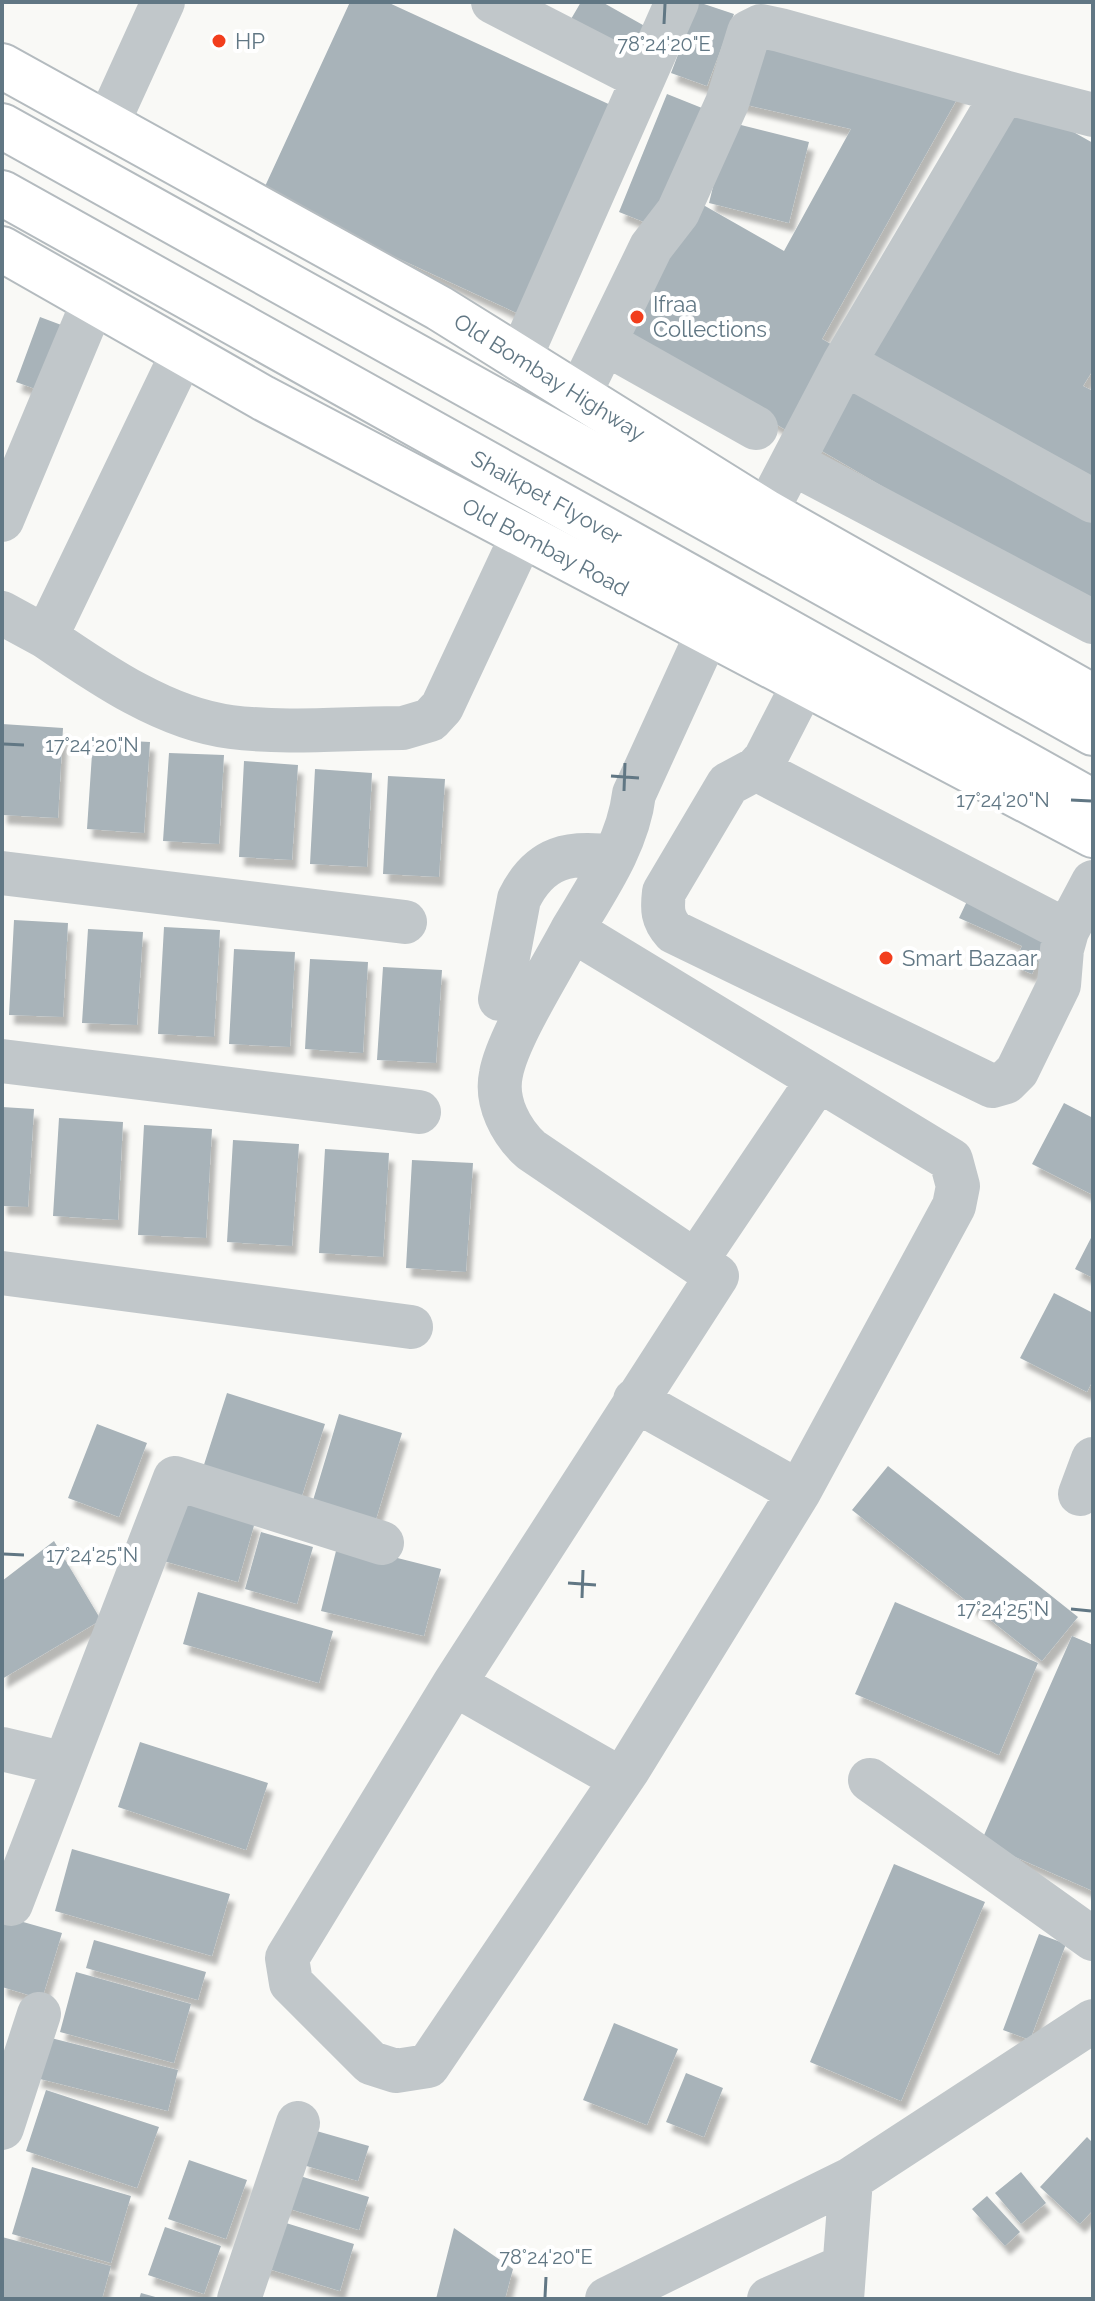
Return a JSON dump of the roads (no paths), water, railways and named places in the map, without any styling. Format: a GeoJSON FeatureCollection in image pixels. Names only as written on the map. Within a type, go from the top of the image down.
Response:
{"type":"FeatureCollection","features":[{"type":"Feature","properties":{"kind":"main road","name":"Old Bombay Highway"},"geometry":{"type":"LineString","coordinates":[[2,66],[439,308],[766,512],[1093,697]]}},
{"type":"Feature","properties":{"kind":"main road"},"geometry":{"type":"LineString","coordinates":[[2,126],[1093,733]]}},
{"type":"Feature","properties":{"kind":"main road","name":"Shaikpet Flyover"},"geometry":{"type":"LineString","coordinates":[[2,193],[1093,802]]}},
{"type":"Feature","properties":{"kind":"main road","name":"Old Bombay Road"},"geometry":{"type":"LineString","coordinates":[[2,249],[183,352],[522,536],[1093,835]]}},
{"type":"Feature","properties":{"kind":"street"},"geometry":{"type":"LineString","coordinates":[[107,125],[163,2]]}},
{"type":"Feature","properties":{"kind":"street"},"geometry":{"type":"LineString","coordinates":[[493,2],[641,78]]}},
{"type":"Feature","properties":{"kind":"street"},"geometry":{"type":"LineString","coordinates":[[519,360],[677,2]]}},
{"type":"Feature","properties":{"kind":"street"},"geometry":{"type":"LineString","coordinates":[[578,397],[651,247],[678,212],[727,103],[749,32],[761,26],[780,30],[1093,115]]}},
{"type":"Feature","properties":{"kind":"street"},"geometry":{"type":"LineString","coordinates":[[766,512],[844,363],[1004,92]]}},
{"type":"Feature","properties":{"kind":"street"},"geometry":{"type":"LineString","coordinates":[[2,520],[94,300]]}},
{"type":"Feature","properties":{"kind":"street"},"geometry":{"type":"LineString","coordinates":[[605,343],[756,428]]}},
{"type":"Feature","properties":{"kind":"street"},"geometry":{"type":"LineString","coordinates":[[46,637],[183,352]]}},
{"type":"Feature","properties":{"kind":"street"},"geometry":{"type":"LineString","coordinates":[[844,363],[1093,501]]}},
{"type":"Feature","properties":{"kind":"street"},"geometry":{"type":"LineString","coordinates":[[792,463],[1093,622]]}},
{"type":"Feature","properties":{"kind":"street"},"geometry":{"type":"LineString","coordinates":[[2,613],[46,637],[90,668],[186,716],[229,727],[403,728],[422,724],[442,707],[522,536]]}},
{"type":"Feature","properties":{"kind":"street"},"geometry":{"type":"LineString","coordinates":[[706,1268],[518,1139],[508,1121],[500,1075],[508,1053],[622,838],[656,806],[722,639]]}},
{"type":"Feature","properties":{"kind":"street"},"geometry":{"type":"LineString","coordinates":[[804,683],[765,759],[756,769],[728,784],[664,892],[662,908],[666,923],[674,932],[992,1086],[1006,1082],[1017,1071],[1059,985],[1067,931],[1093,882]]}},
{"type":"Feature","properties":{"kind":"street"},"geometry":{"type":"LineString","coordinates":[[756,769],[1067,931]]}},
{"type":"Feature","properties":{"kind":"street"},"geometry":{"type":"LineString","coordinates":[[500,999],[519,899],[526,885],[548,865],[622,838]]}},
{"type":"Feature","properties":{"kind":"street"},"geometry":{"type":"LineString","coordinates":[[2,873],[405,922]]}},
{"type":"Feature","properties":{"kind":"street"},"geometry":{"type":"LineString","coordinates":[[572,930],[951,1160],[958,1186],[954,1206],[799,1492],[628,1770],[428,2066],[396,2071],[371,2063],[291,1983],[287,1958],[454,1684],[635,1400],[706,1268],[818,1080]]}},
{"type":"Feature","properties":{"kind":"street"},"geometry":{"type":"LineString","coordinates":[[2,1061],[419,1112]]}},
{"type":"Feature","properties":{"kind":"street"},"geometry":{"type":"LineString","coordinates":[[706,1268],[796,1158]]}},
{"type":"Feature","properties":{"kind":"street"},"geometry":{"type":"LineString","coordinates":[[2,1273],[411,1327]]}},
{"type":"Feature","properties":{"kind":"street"},"geometry":{"type":"LineString","coordinates":[[635,1400],[799,1492]]}},
{"type":"Feature","properties":{"kind":"street"},"geometry":{"type":"LineString","coordinates":[[11,1904],[175,1478],[382,1543]]}},
{"type":"Feature","properties":{"kind":"street"},"geometry":{"type":"LineString","coordinates":[[454,1684],[607,1771]]}},
{"type":"Feature","properties":{"kind":"street"},"geometry":{"type":"LineString","coordinates":[[2,1749],[65,1764]]}},
{"type":"Feature","properties":{"kind":"street"},"geometry":{"type":"LineString","coordinates":[[870,1780],[1093,1939]]}},
{"type":"Feature","properties":{"kind":"street"},"geometry":{"type":"LineString","coordinates":[[2,2128],[39,2014]]}},
{"type":"Feature","properties":{"kind":"street"},"geometry":{"type":"LineString","coordinates":[[607,2299],[851,2179],[1093,2021]]}},
{"type":"Feature","properties":{"kind":"street"},"geometry":{"type":"LineString","coordinates":[[239,2299],[298,2123]]}},
{"type":"Feature","properties":{"kind":"street"},"geometry":{"type":"LineString","coordinates":[[769,2299],[842,2283],[851,2179]]}},
{"type":"Feature","properties":{"kind":"place","name":"HP"},"geometry":{"type":"Point","coordinates":[219,41]}},
{"type":"Feature","properties":{"kind":"place","name":"Ifraa Collections"},"geometry":{"type":"Point","coordinates":[637,317]}},
{"type":"Feature","properties":{"kind":"place","name":"Smart Bazaar"},"geometry":{"type":"Point","coordinates":[886,958]}}]}
